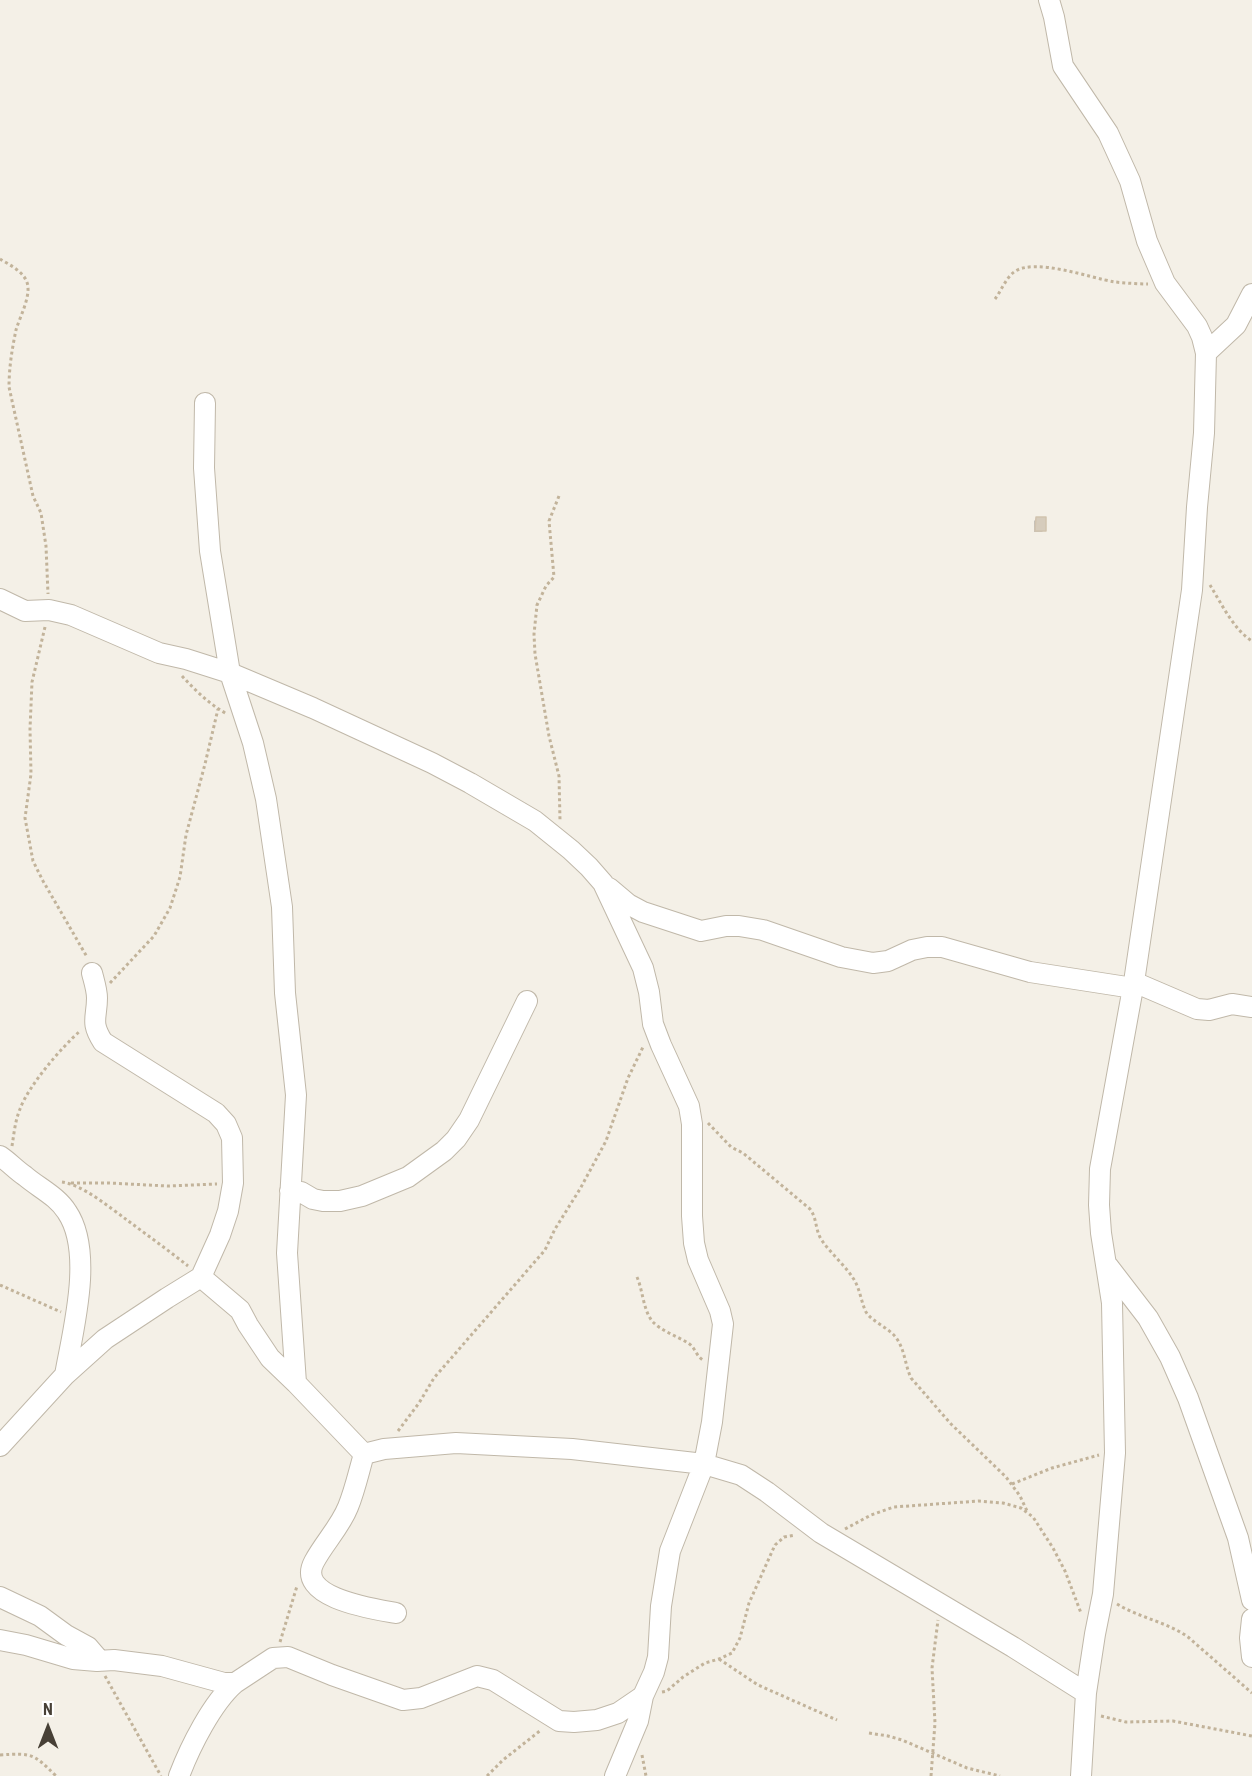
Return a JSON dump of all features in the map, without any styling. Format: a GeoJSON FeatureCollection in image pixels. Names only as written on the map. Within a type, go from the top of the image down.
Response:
{"type":"FeatureCollection","features":[{"type":"Feature","properties":{"kind":"street"},"geometry":{"type":"LineString","coordinates":[[1049,0],[1063,66],[1108,133],[1116,149],[1131,181],[1147,242],[1165,283],[1197,326],[1206,353],[1204,433],[1192,590],[1134,985],[1100,1169],[1099,1205],[1112,1303],[1116,1453],[1103,1594],[1085,1702],[1081,1776]]}},
{"type":"Feature","properties":{"kind":"street"},"geometry":{"type":"LineString","coordinates":[[1206,353],[1236,325],[1252,294]]}},
{"type":"Feature","properties":{"kind":"street"},"geometry":{"type":"LineString","coordinates":[[205,403],[204,468],[210,551],[230,673],[257,760],[266,799],[282,907],[285,993],[296,1095],[287,1253],[296,1383]]}},
{"type":"Feature","properties":{"kind":"street"},"geometry":{"type":"LineString","coordinates":[[0,599],[25,611],[49,610],[71,615],[159,653],[230,673],[346,723],[470,783],[535,821],[571,850],[603,883],[628,904],[644,912],[701,931],[726,926],[763,930],[842,957],[873,963],[888,961],[912,950],[942,947],[1030,972],[1065,979],[1134,985],[1197,1009],[1209,1010],[1232,1004],[1252,1007]]}},
{"type":"Feature","properties":{"kind":"street"},"geometry":{"type":"LineString","coordinates":[[603,883],[643,968],[653,1024],[689,1106],[692,1124],[694,1243],[698,1260],[720,1311],[723,1324],[712,1422],[704,1464],[670,1551],[661,1606],[658,1657],[644,1695],[638,1721],[615,1776]]}},
{"type":"Feature","properties":{"kind":"street"},"geometry":{"type":"LineString","coordinates":[[0,1446],[65,1375],[105,1339],[201,1277],[226,1219],[233,1183],[232,1138],[226,1124],[216,1113],[103,1042],[96,1032],[94,1019],[97,997],[92,973]]}},
{"type":"Feature","properties":{"kind":"street"},"geometry":{"type":"LineString","coordinates":[[290,1191],[301,1192],[313,1199],[323,1201],[340,1201],[362,1196],[408,1177],[444,1151],[469,1120],[527,1001]]}},
{"type":"Feature","properties":{"kind":"street"},"geometry":{"type":"LineString","coordinates":[[4,1159],[57,1200],[68,1212],[76,1231],[81,1272],[76,1318],[65,1375]]}},
{"type":"Feature","properties":{"kind":"street"},"geometry":{"type":"LineString","coordinates":[[1106,1263],[1148,1318],[1170,1357],[1188,1398],[1238,1538],[1252,1600]]}},
{"type":"Feature","properties":{"kind":"street"},"geometry":{"type":"LineString","coordinates":[[201,1277],[240,1310],[270,1358],[363,1454]]}},
{"type":"Feature","properties":{"kind":"street"},"geometry":{"type":"LineString","coordinates":[[363,1454],[384,1449],[456,1443],[572,1449],[704,1464],[741,1475],[824,1535],[1013,1647],[1085,1702]]}},
{"type":"Feature","properties":{"kind":"street"},"geometry":{"type":"LineString","coordinates":[[363,1454],[348,1507],[338,1527],[314,1562],[311,1576],[322,1590],[353,1605],[396,1613]]}},
{"type":"Feature","properties":{"kind":"street"},"geometry":{"type":"LineString","coordinates":[[0,1597],[40,1616],[66,1635],[88,1647],[99,1661]]}},
{"type":"Feature","properties":{"kind":"street"},"geometry":{"type":"LineString","coordinates":[[1252,1620],[1250,1638],[1252,1657]]}},
{"type":"Feature","properties":{"kind":"street"},"geometry":{"type":"LineString","coordinates":[[0,1640],[73,1659],[114,1660],[162,1666],[224,1683],[235,1683]]}},
{"type":"Feature","properties":{"kind":"street"},"geometry":{"type":"LineString","coordinates":[[179,1776],[223,1693],[273,1658],[297,1659],[332,1675],[403,1700],[421,1698],[472,1677],[484,1677],[493,1680],[559,1721],[597,1720],[618,1713],[644,1695]]}},
{"type":"Feature","properties":{"kind":"path"},"geometry":{"type":"LineString","coordinates":[[0,259],[16,269],[26,280],[27,296],[17,328],[9,369],[9,387],[46,546],[49,610],[32,682],[30,729],[32,774],[25,818],[33,861],[86,954],[92,973]]}},
{"type":"Feature","properties":{"kind":"path"},"geometry":{"type":"LineString","coordinates":[[995,299],[1012,273],[1022,268],[1042,267],[1085,274],[1114,282],[1165,283]]}},
{"type":"Feature","properties":{"kind":"path"},"geometry":{"type":"LineString","coordinates":[[559,496],[549,521],[554,577],[546,586],[537,605],[534,634],[535,654],[549,736],[559,776],[560,820]]}},
{"type":"Feature","properties":{"kind":"path"},"geometry":{"type":"LineString","coordinates":[[1194,561],[1229,617],[1252,641]]}},
{"type":"Feature","properties":{"kind":"path"},"geometry":{"type":"LineString","coordinates":[[159,653],[200,695],[218,709],[245,723]]}},
{"type":"Feature","properties":{"kind":"path"},"geometry":{"type":"LineString","coordinates":[[97,997],[154,936],[170,908],[180,877],[186,835],[218,709]]}},
{"type":"Feature","properties":{"kind":"path"},"geometry":{"type":"LineString","coordinates":[[4,1159],[20,1109],[32,1085],[70,1040],[94,1019]]}},
{"type":"Feature","properties":{"kind":"path"},"geometry":{"type":"LineString","coordinates":[[384,1449],[419,1403],[434,1378],[544,1250],[606,1141],[628,1078],[653,1024]]}},
{"type":"Feature","properties":{"kind":"path"},"geometry":{"type":"LineString","coordinates":[[689,1106],[731,1147],[743,1153],[810,1209],[821,1239],[854,1278],[866,1312],[897,1339],[904,1351],[907,1370],[911,1378],[951,1424],[1012,1484],[1028,1513]]}},
{"type":"Feature","properties":{"kind":"path"},"geometry":{"type":"LineString","coordinates":[[57,1182],[167,1186],[233,1183]]}},
{"type":"Feature","properties":{"kind":"path"},"geometry":{"type":"LineString","coordinates":[[69,1183],[109,1207],[201,1277]]}},
{"type":"Feature","properties":{"kind":"path"},"geometry":{"type":"LineString","coordinates":[[637,1277],[644,1303],[652,1320],[691,1344],[702,1359],[719,1366]]}},
{"type":"Feature","properties":{"kind":"path"},"geometry":{"type":"LineString","coordinates":[[0,1285],[76,1318]]}},
{"type":"Feature","properties":{"kind":"path"},"geometry":{"type":"LineString","coordinates":[[1012,1484],[1028,1476],[1083,1459],[1104,1453],[1116,1453]]}},
{"type":"Feature","properties":{"kind":"path"},"geometry":{"type":"LineString","coordinates":[[644,1695],[667,1691],[705,1663],[732,1653],[736,1647],[749,1603],[777,1541],[789,1535],[824,1535],[840,1532],[871,1515],[894,1507],[946,1502],[993,1501],[1021,1508],[1033,1517],[1053,1548],[1065,1571],[1082,1616],[1095,1634]]}},
{"type":"Feature","properties":{"kind":"path"},"geometry":{"type":"LineString","coordinates":[[273,1658],[279,1647],[281,1634],[301,1576],[314,1562]]}},
{"type":"Feature","properties":{"kind":"path"},"geometry":{"type":"LineString","coordinates":[[1103,1594],[1130,1612],[1179,1630],[1252,1693]]}},
{"type":"Feature","properties":{"kind":"path"},"geometry":{"type":"LineString","coordinates":[[930,1776],[935,1723],[932,1668],[941,1605]]}},
{"type":"Feature","properties":{"kind":"path"},"geometry":{"type":"LineString","coordinates":[[719,1659],[758,1685],[837,1720]]}},
{"type":"Feature","properties":{"kind":"path"},"geometry":{"type":"LineString","coordinates":[[99,1661],[161,1776]]}},
{"type":"Feature","properties":{"kind":"path"},"geometry":{"type":"LineString","coordinates":[[1085,1702],[1126,1722],[1173,1721],[1252,1736]]}},
{"type":"Feature","properties":{"kind":"path"},"geometry":{"type":"LineString","coordinates":[[488,1776],[496,1766],[533,1736],[550,1724],[559,1721]]}},
{"type":"Feature","properties":{"kind":"path"},"geometry":{"type":"LineString","coordinates":[[868,1733],[902,1740],[967,1768],[1000,1776]]}},
{"type":"Feature","properties":{"kind":"path"},"geometry":{"type":"LineString","coordinates":[[0,1755],[27,1754],[44,1764],[56,1776]]}},
{"type":"Feature","properties":{"kind":"building"},"geometry":{"type":"Polygon","coordinates":[[[1036,517],[1046,517],[1046,531],[1035,531],[1036,517]]]}}]}
